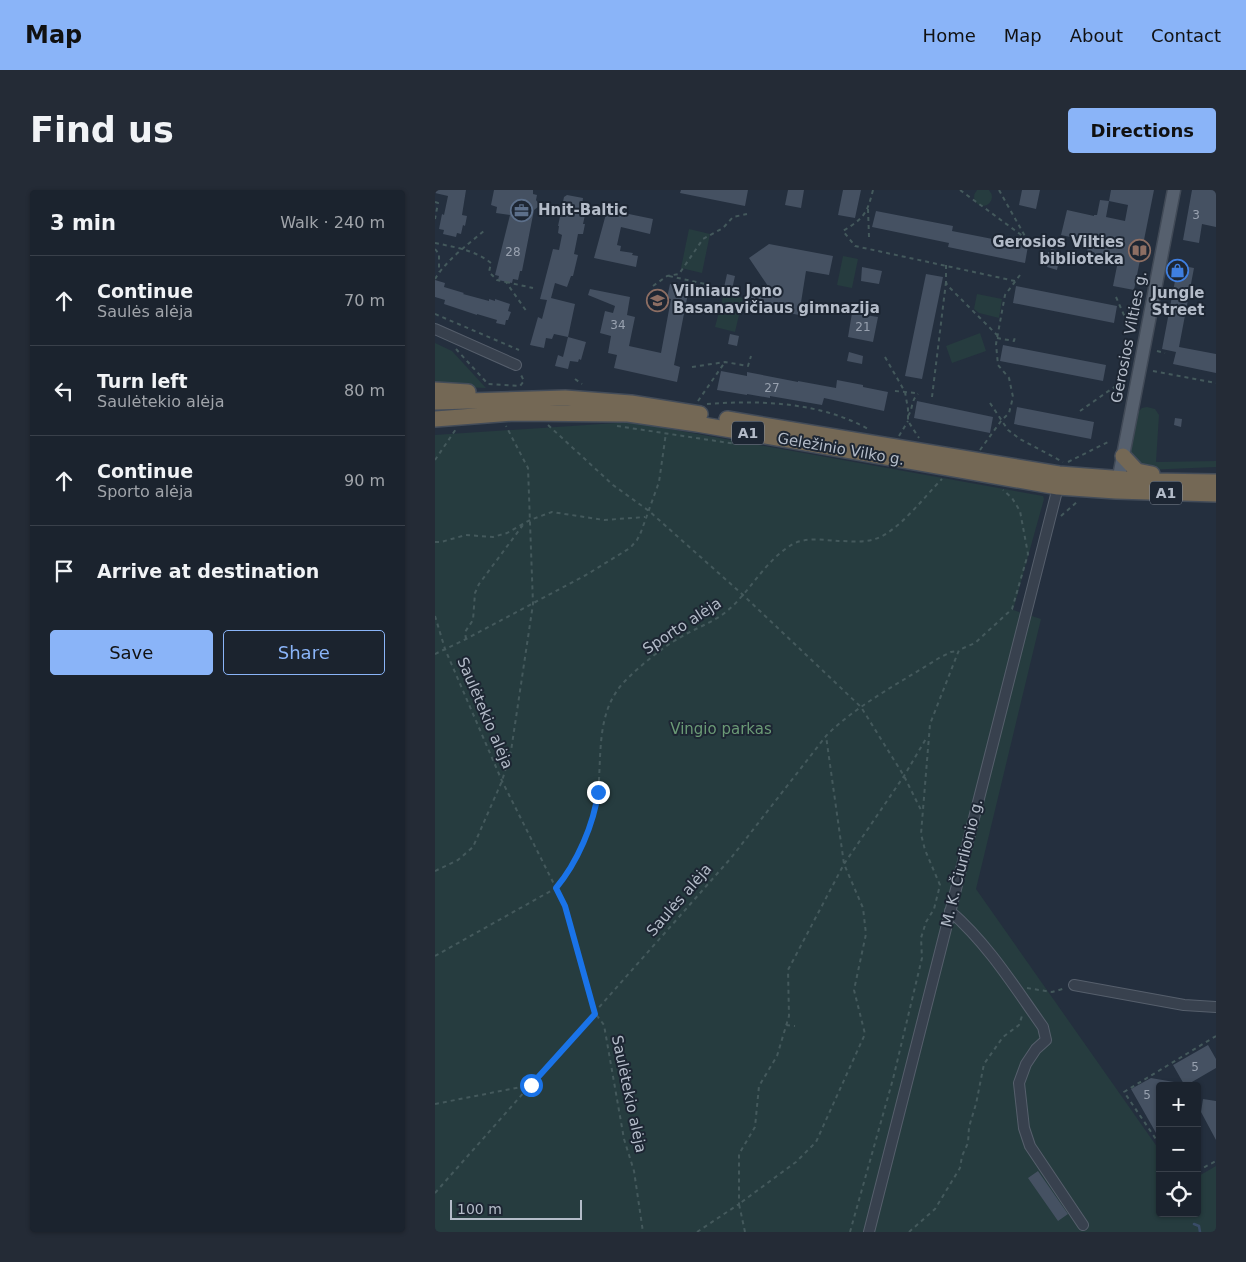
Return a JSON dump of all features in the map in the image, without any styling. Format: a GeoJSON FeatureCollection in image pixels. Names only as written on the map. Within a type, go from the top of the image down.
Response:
{"type":"FeatureCollection","features":[{"type":"Feature","properties":{"kind":"highway"},"geometry":{"type":"LineString","coordinates":[[435,390],[565,398]]}},
{"type":"Feature","properties":{"kind":"highway","name":"Geležinio Vilko g."},"geometry":{"type":"LineString","coordinates":[[435,402],[565,398],[631,403],[1117,484],[1216,494]]}},
{"type":"Feature","properties":{"kind":"highway","name":"Geležinio Vilko g."},"geometry":{"type":"LineString","coordinates":[[435,419],[514,413],[628,414],[697,424],[1057,491],[1117,484],[1210,482]]}},
{"type":"Feature","properties":{"kind":"highway"},"geometry":{"type":"LineString","coordinates":[[1123,456],[1137,471],[1142,473],[1216,472]]}},
{"type":"Feature","properties":{"kind":"highway"},"geometry":{"type":"LineString","coordinates":[[1159,474],[1210,482]]}},
{"type":"Feature","properties":{"kind":"main road","name":"Gerosios Vilties g."},"geometry":{"type":"LineString","coordinates":[[1117,484],[1173,190]]}},
{"type":"Feature","properties":{"kind":"street"},"geometry":{"type":"LineString","coordinates":[[435,329],[516,364]]}},
{"type":"Feature","properties":{"kind":"street","name":"M. K. Čiurlionio g."},"geometry":{"type":"LineString","coordinates":[[869,1232],[1057,491]]}},
{"type":"Feature","properties":{"kind":"street"},"geometry":{"type":"LineString","coordinates":[[950,911],[968,927],[994,958],[1043,1027],[1046,1040],[1031,1056],[1019,1083],[1024,1128],[1029,1146],[1083,1224]]}},
{"type":"Feature","properties":{"kind":"street"},"geometry":{"type":"LineString","coordinates":[[1073,986],[1184,1005],[1216,1006]]}},
{"type":"Feature","properties":{"kind":"path"},"geometry":{"type":"LineString","coordinates":[[869,237],[868,209],[873,190]]}},
{"type":"Feature","properties":{"kind":"path"},"geometry":{"type":"LineString","coordinates":[[960,190],[1035,245]]}},
{"type":"Feature","properties":{"kind":"path"},"geometry":{"type":"LineString","coordinates":[[999,190],[1027,239]]}},
{"type":"Feature","properties":{"kind":"path"},"geometry":{"type":"LineString","coordinates":[[435,202],[438,203],[435,218]]}},
{"type":"Feature","properties":{"kind":"path"},"geometry":{"type":"LineString","coordinates":[[868,209],[859,221],[843,231],[855,246],[1015,281]]}},
{"type":"Feature","properties":{"kind":"path"},"geometry":{"type":"LineString","coordinates":[[653,286],[667,276],[679,274],[703,239],[723,228],[733,217],[747,214]]}},
{"type":"Feature","properties":{"kind":"path"},"geometry":{"type":"LineString","coordinates":[[435,279],[439,272],[486,230]]}},
{"type":"Feature","properties":{"kind":"path"},"geometry":{"type":"LineString","coordinates":[[435,243],[463,249],[485,259],[491,263],[489,272],[497,280],[533,288]]}},
{"type":"Feature","properties":{"kind":"path"},"geometry":{"type":"LineString","coordinates":[[435,249],[439,254],[439,272]]}},
{"type":"Feature","properties":{"kind":"path"},"geometry":{"type":"LineString","coordinates":[[932,396],[946,282],[946,265]]}},
{"type":"Feature","properties":{"kind":"path"},"geometry":{"type":"LineString","coordinates":[[980,450],[1001,420],[1009,413],[1013,398],[1009,378],[998,365],[996,355],[997,337],[1005,295],[1020,275]]}},
{"type":"Feature","properties":{"kind":"path"},"geometry":{"type":"LineString","coordinates":[[667,276],[710,285]]}},
{"type":"Feature","properties":{"kind":"path"},"geometry":{"type":"LineString","coordinates":[[506,282],[527,312]]}},
{"type":"Feature","properties":{"kind":"path"},"geometry":{"type":"LineString","coordinates":[[946,282],[997,337],[1014,341],[1015,337]]}},
{"type":"Feature","properties":{"kind":"path"},"geometry":{"type":"LineString","coordinates":[[1116,297],[1131,330]]}},
{"type":"Feature","properties":{"kind":"path"},"geometry":{"type":"LineString","coordinates":[[435,314],[519,350]]}},
{"type":"Feature","properties":{"kind":"path"},"geometry":{"type":"LineString","coordinates":[[1157,351],[1165,353]]}},
{"type":"Feature","properties":{"kind":"path"},"geometry":{"type":"LineString","coordinates":[[692,367],[725,362],[748,366],[751,356]]}},
{"type":"Feature","properties":{"kind":"path"},"geometry":{"type":"LineString","coordinates":[[885,357],[905,392],[908,421],[898,439]]}},
{"type":"Feature","properties":{"kind":"path"},"geometry":{"type":"LineString","coordinates":[[694,405],[725,362]]}},
{"type":"Feature","properties":{"kind":"path"},"geometry":{"type":"LineString","coordinates":[[472,367],[488,384],[520,386],[524,381]]}},
{"type":"Feature","properties":{"kind":"path"},"geometry":{"type":"LineString","coordinates":[[1153,370],[1216,383]]}},
{"type":"Feature","properties":{"kind":"path"},"geometry":{"type":"LineString","coordinates":[[575,379],[582,384]]}},
{"type":"Feature","properties":{"kind":"path"},"geometry":{"type":"LineString","coordinates":[[1080,411],[1119,383]]}},
{"type":"Feature","properties":{"kind":"path"},"geometry":{"type":"LineString","coordinates":[[895,391],[917,394],[908,416]]}},
{"type":"Feature","properties":{"kind":"path"},"geometry":{"type":"LineString","coordinates":[[704,404],[743,401],[781,404],[826,412],[857,423],[873,432]]}},
{"type":"Feature","properties":{"kind":"path"},"geometry":{"type":"LineString","coordinates":[[990,403],[1008,430],[1020,439],[1066,463],[1108,442]]}},
{"type":"Feature","properties":{"kind":"path"},"geometry":{"type":"LineString","coordinates":[[908,421],[919,438]]}},
{"type":"Feature","properties":{"kind":"path"},"geometry":{"type":"LineString","coordinates":[[545,422],[613,486],[649,511],[742,594],[861,708],[904,776],[922,812]]}},
{"type":"Feature","properties":{"kind":"path"},"geometry":{"type":"LineString","coordinates":[[435,871],[458,860],[473,847],[502,781],[511,750],[533,604],[528,468],[505,424]]}},
{"type":"Feature","properties":{"kind":"path"},"geometry":{"type":"LineString","coordinates":[[435,460],[458,426]]}},
{"type":"Feature","properties":{"kind":"path"},"geometry":{"type":"LineString","coordinates":[[435,654],[533,604],[630,548],[637,540],[659,482],[667,433]]}},
{"type":"Feature","properties":{"kind":"path","name":"Sporto alėja"},"geometry":{"type":"LineString","coordinates":[[435,956],[556,888],[568,871],[590,827],[596,809],[602,727],[613,697],[624,682],[660,650],[728,610],[781,552],[794,544],[806,540],[859,541],[873,540],[884,536],[905,518],[946,474]]}},
{"type":"Feature","properties":{"kind":"path","name":"Saulės alėja"},"geometry":{"type":"LineString","coordinates":[[435,1193],[731,858],[826,736],[839,723],[939,658],[975,643],[1012,609],[1028,554],[1019,511],[1012,498],[1001,488]]}},
{"type":"Feature","properties":{"kind":"path"},"geometry":{"type":"LineString","coordinates":[[1061,516],[1081,498]]}},
{"type":"Feature","properties":{"kind":"path"},"geometry":{"type":"LineString","coordinates":[[435,542],[466,535],[493,537],[507,533],[530,520],[552,512],[604,520],[646,517]]}},
{"type":"Feature","properties":{"kind":"path"},"geometry":{"type":"LineString","coordinates":[[466,639],[465,632],[473,620],[475,593],[479,584],[511,540],[530,520]]}},
{"type":"Feature","properties":{"kind":"path","name":"Saulėtekio alėja"},"geometry":{"type":"LineString","coordinates":[[435,616],[445,649],[502,781],[565,906],[595,1014],[604,1025],[624,1139],[635,1171],[643,1232]]}},
{"type":"Feature","properties":{"kind":"path"},"geometry":{"type":"LineString","coordinates":[[850,1232],[893,1079],[922,958],[921,938],[926,922],[934,909],[939,885],[925,850],[921,834],[922,812],[930,724],[959,650]]}},
{"type":"Feature","properties":{"kind":"path"},"geometry":{"type":"LineString","coordinates":[[745,1232],[739,1204],[739,1154],[755,1127],[759,1086],[777,1056],[789,1016],[788,970],[844,864],[904,776],[929,734]]}},
{"type":"Feature","properties":{"kind":"path"},"geometry":{"type":"LineString","coordinates":[[697,1232],[797,1162],[816,1142],[865,1034],[854,990],[866,934],[863,908],[844,864],[826,736]]}},
{"type":"Feature","properties":{"kind":"path"},"geometry":{"type":"LineString","coordinates":[[1014,986],[1052,992],[1073,986]]}},
{"type":"Feature","properties":{"kind":"path"},"geometry":{"type":"LineString","coordinates":[[909,1232],[935,1209],[960,1168],[962,1156],[968,1143],[969,1127],[984,1064],[1003,1037],[1019,1025],[1027,1004]]}},
{"type":"Feature","properties":{"kind":"path"},"geometry":{"type":"LineString","coordinates":[[786,1026],[795,1026]]}},
{"type":"Feature","properties":{"kind":"path"},"geometry":{"type":"LineString","coordinates":[[1156,1139],[1124,1092],[1216,1036]]}},
{"type":"Feature","properties":{"kind":"path"},"geometry":{"type":"LineString","coordinates":[[435,1104],[531,1085]]}},
{"type":"Feature","properties":{"kind":"path"},"geometry":{"type":"LineString","coordinates":[[1201,1169],[1216,1162]]}},
{"type":"Feature","properties":{"kind":"green space"},"geometry":{"type":"Polygon","coordinates":[[[983,188],[989,191],[992,197],[989,203],[983,206],[977,203],[974,197],[977,191],[983,188]]]}},
{"type":"Feature","properties":{"kind":"green space"},"geometry":{"type":"Polygon","coordinates":[[[689,229],[710,234],[702,273],[681,268],[689,229]]]}},
{"type":"Feature","properties":{"kind":"green space"},"geometry":{"type":"Polygon","coordinates":[[[843,256],[858,259],[852,288],[837,285],[843,256]]]}},
{"type":"Feature","properties":{"kind":"green space"},"geometry":{"type":"Polygon","coordinates":[[[724,293],[743,298],[735,332],[715,327],[724,293]]]}},
{"type":"Feature","properties":{"kind":"green space"},"geometry":{"type":"Polygon","coordinates":[[[977,294],[1002,299],[999,318],[979,313],[974,309],[977,294]]]}},
{"type":"Feature","properties":{"kind":"green space"},"geometry":{"type":"Polygon","coordinates":[[[980,333],[986,351],[952,363],[946,346],[980,333]]]}},
{"type":"Feature","properties":{"kind":"green space"},"geometry":{"type":"Polygon","coordinates":[[[435,343],[452,351],[486,388],[435,386],[435,343]]]}},
{"type":"Feature","properties":{"kind":"green space"},"geometry":{"type":"Polygon","coordinates":[[[1142,408],[1155,409],[1159,415],[1156,462],[1216,461],[1216,467],[1146,470],[1130,457],[1137,413],[1142,408]]]}},
{"type":"Feature","properties":{"kind":"green space","name":"Vingio parkas"},"geometry":{"type":"Polygon","coordinates":[[[631,422],[1043,496],[1044,499],[1013,610],[1041,619],[976,889],[1156,1145],[1156,1217],[1201,1217],[1201,1175],[1216,1166],[1216,1232],[435,1232],[435,435],[631,422]]]}},
{"type":"Feature","properties":{"kind":"building"},"geometry":{"type":"Polygon","coordinates":[[[435,190],[466,190],[462,215],[467,216],[465,226],[463,225],[461,234],[457,233],[456,237],[443,234],[444,230],[439,229],[448,196],[435,193],[435,190]]]}},
{"type":"Feature","properties":{"kind":"building"},"geometry":{"type":"Polygon","coordinates":[[[494,190],[533,190],[533,194],[537,195],[538,207],[534,210],[522,271],[520,271],[518,280],[513,279],[512,283],[498,280],[499,276],[495,275],[510,215],[496,213],[497,207],[491,205],[494,190]]]}},
{"type":"Feature","properties":{"kind":"building"},"geometry":{"type":"Polygon","coordinates":[[[681,190],[748,190],[745,206],[680,193],[681,190]]]}},
{"type":"Feature","properties":{"kind":"building"},"geometry":{"type":"Polygon","coordinates":[[[788,190],[804,190],[801,208],[785,205],[788,190]]]}},
{"type":"Feature","properties":{"kind":"building"},"geometry":{"type":"Polygon","coordinates":[[[843,190],[861,190],[855,218],[838,215],[843,190]]]}},
{"type":"Feature","properties":{"kind":"building"},"geometry":{"type":"Polygon","coordinates":[[[1022,190],[1040,190],[1036,209],[1019,205],[1022,190]]]}},
{"type":"Feature","properties":{"kind":"building"},"geometry":{"type":"Polygon","coordinates":[[[1111,190],[1154,190],[1134,290],[1113,286],[1118,261],[1100,253],[1096,256],[1094,252],[1087,252],[1089,241],[1061,235],[1067,210],[1094,216],[1097,215],[1100,200],[1109,201],[1111,190]],[[1109,201],[1106,217],[1125,221],[1128,205],[1109,201]]]}},
{"type":"Feature","properties":{"kind":"building"},"geometry":{"type":"Polygon","coordinates":[[[1192,190],[1216,190],[1216,227],[1202,224],[1199,243],[1183,240],[1192,190]]]}},
{"type":"Feature","properties":{"kind":"building"},"geometry":{"type":"Polygon","coordinates":[[[567,195],[583,198],[581,213],[585,215],[583,224],[585,224],[583,234],[578,234],[574,254],[578,255],[573,276],[571,276],[567,287],[555,283],[551,298],[575,304],[568,337],[554,334],[552,339],[546,338],[544,348],[530,345],[538,317],[542,319],[547,300],[540,299],[553,249],[559,250],[562,235],[558,233],[558,226],[564,197],[567,195]]]}},
{"type":"Feature","properties":{"kind":"building"},"geometry":{"type":"Polygon","coordinates":[[[609,203],[625,208],[624,213],[653,219],[650,234],[621,227],[617,245],[621,246],[620,251],[633,253],[632,255],[638,256],[636,267],[594,258],[609,203]]]}},
{"type":"Feature","properties":{"kind":"building"},"geometry":{"type":"Polygon","coordinates":[[[876,211],[953,226],[952,231],[1028,246],[1025,263],[948,247],[949,243],[872,227],[876,211]]]}},
{"type":"Feature","properties":{"kind":"building"},"geometry":{"type":"Polygon","coordinates":[[[769,244],[833,256],[829,275],[806,271],[799,315],[749,305],[753,286],[770,289],[749,258],[769,244]]]}},
{"type":"Feature","properties":{"kind":"building"},"geometry":{"type":"Polygon","coordinates":[[[1051,249],[1061,251],[1057,270],[1047,267],[1048,252],[1051,249]]]}},
{"type":"Feature","properties":{"kind":"building"},"geometry":{"type":"Polygon","coordinates":[[[1178,265],[1194,268],[1179,347],[1216,354],[1216,373],[1173,364],[1176,352],[1162,349],[1178,265]]]}},
{"type":"Feature","properties":{"kind":"building"},"geometry":{"type":"Polygon","coordinates":[[[862,267],[882,271],[879,284],[861,281],[862,267]]]}},
{"type":"Feature","properties":{"kind":"building"},"geometry":{"type":"Polygon","coordinates":[[[727,274],[735,276],[731,294],[723,292],[727,274]]]}},
{"type":"Feature","properties":{"kind":"building"},"geometry":{"type":"Polygon","coordinates":[[[926,274],[943,277],[922,379],[905,376],[926,274]]]}},
{"type":"Feature","properties":{"kind":"building"},"geometry":{"type":"Polygon","coordinates":[[[435,280],[445,283],[444,287],[463,294],[489,301],[489,299],[495,301],[495,299],[510,304],[508,311],[511,312],[508,320],[506,320],[505,325],[496,323],[497,320],[444,304],[445,300],[435,297],[435,280]]]}},
{"type":"Feature","properties":{"kind":"building"},"geometry":{"type":"Polygon","coordinates":[[[670,284],[689,288],[674,365],[680,367],[677,382],[614,368],[617,355],[608,353],[611,336],[600,333],[605,311],[613,313],[615,306],[588,295],[590,289],[630,297],[627,315],[635,317],[629,346],[661,353],[671,299],[667,298],[670,284]]]}},
{"type":"Feature","properties":{"kind":"building"},"geometry":{"type":"Polygon","coordinates":[[[1016,286],[1117,306],[1114,323],[1013,303],[1016,286]]]}},
{"type":"Feature","properties":{"kind":"building"},"geometry":{"type":"Polygon","coordinates":[[[852,313],[878,317],[873,342],[848,337],[852,313]]]}},
{"type":"Feature","properties":{"kind":"building"},"geometry":{"type":"Polygon","coordinates":[[[730,334],[739,336],[737,346],[728,344],[730,334]]]}},
{"type":"Feature","properties":{"kind":"building"},"geometry":{"type":"Polygon","coordinates":[[[568,337],[586,342],[581,360],[579,359],[578,362],[570,361],[568,369],[555,366],[558,355],[563,357],[568,337]]]}},
{"type":"Feature","properties":{"kind":"building"},"geometry":{"type":"Polygon","coordinates":[[[1003,345],[1106,365],[1103,381],[1000,361],[1003,345]]]}},
{"type":"Feature","properties":{"kind":"building"},"geometry":{"type":"Polygon","coordinates":[[[849,352],[863,356],[862,364],[847,361],[849,352]]]}},
{"type":"Feature","properties":{"kind":"building"},"geometry":{"type":"Polygon","coordinates":[[[721,371],[747,376],[747,372],[836,388],[837,380],[888,392],[884,411],[824,398],[822,405],[770,396],[770,398],[717,390],[721,371]]]}},
{"type":"Feature","properties":{"kind":"building"},"geometry":{"type":"Polygon","coordinates":[[[917,401],[993,417],[990,433],[914,418],[917,401]]]}},
{"type":"Feature","properties":{"kind":"building"},"geometry":{"type":"Polygon","coordinates":[[[1017,407],[1094,422],[1091,439],[1014,424],[1017,407]]]}},
{"type":"Feature","properties":{"kind":"building"},"geometry":{"type":"Polygon","coordinates":[[[1175,418],[1182,419],[1181,427],[1174,425],[1175,418]]]}},
{"type":"Feature","properties":{"kind":"building"},"geometry":{"type":"Polygon","coordinates":[[[1208,1045],[1216,1059],[1216,1068],[1192,1082],[1183,1082],[1173,1065],[1208,1045]]]}},
{"type":"Feature","properties":{"kind":"building"},"geometry":{"type":"Polygon","coordinates":[[[1151,1078],[1174,1082],[1156,1082],[1156,1133],[1131,1089],[1151,1078]]]}},
{"type":"Feature","properties":{"kind":"building"},"geometry":{"type":"Polygon","coordinates":[[[1203,1099],[1216,1101],[1216,1140],[1201,1112],[1203,1099]]]}},
{"type":"Feature","properties":{"kind":"building"},"geometry":{"type":"Polygon","coordinates":[[[1038,1171],[1068,1214],[1058,1221],[1028,1178],[1038,1171]]]}},
{"type":"Feature","properties":{"kind":"waterway"},"geometry":{"type":"LineString","coordinates":[[1194,1224],[1199,1226],[1200,1232]]}},
{"type":"Feature","properties":{"kind":"place","name":"Hnit-Baltic"},"geometry":{"type":"Point","coordinates":[522,210]}},
{"type":"Feature","properties":{"kind":"place","name":"Gerosios Vilties biblioteka"},"geometry":{"type":"Point","coordinates":[1140,251]}},
{"type":"Feature","properties":{"kind":"place","name":"Jungle Street"},"geometry":{"type":"Point","coordinates":[1178,270]}},
{"type":"Feature","properties":{"kind":"place","name":"Vilniaus Jono Basanavičiaus gimnazija"},"geometry":{"type":"Point","coordinates":[657,300]}},
{"type":"Feature","properties":{"kind":"route"},"geometry":{"type":"LineString","coordinates":[[531,1085],[595,1014],[565,906],[556,888],[564,879],[590,827],[596,809],[598,792]]}}]}
